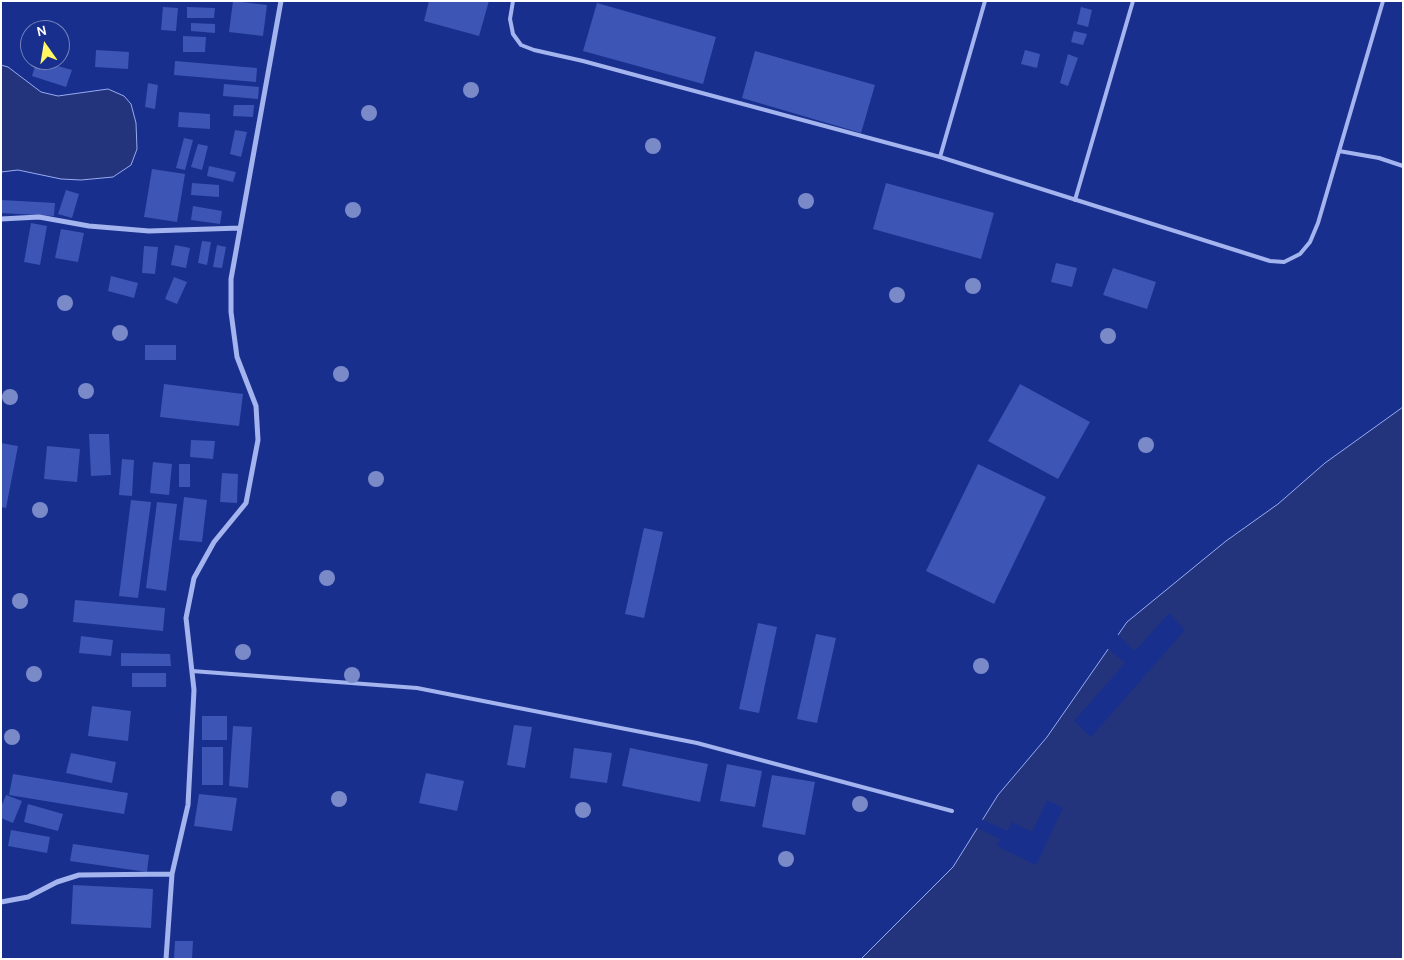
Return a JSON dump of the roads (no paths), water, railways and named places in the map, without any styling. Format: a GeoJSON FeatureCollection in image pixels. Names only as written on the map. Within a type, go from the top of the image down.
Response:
{"type":"FeatureCollection","features":[{"type":"Feature","properties":{"kind":"street"},"geometry":{"type":"LineString","coordinates":[[166,959],[172,874],[188,805],[194,690],[186,618],[194,578],[214,542],[246,503],[258,440],[256,406],[237,357],[231,312],[231,279],[281,1]]}},
{"type":"Feature","properties":{"kind":"street"},"geometry":{"type":"LineString","coordinates":[[1,219],[39,217],[89,226],[148,231],[240,228]]}},
{"type":"Feature","properties":{"kind":"street"},"geometry":{"type":"LineString","coordinates":[[1,902],[28,897],[56,882],[79,875],[172,874]]}},
{"type":"Feature","properties":{"kind":"lane"},"geometry":{"type":"LineString","coordinates":[[513,1],[510,19],[513,34],[521,45],[534,50],[583,61],[940,157],[1270,261],[1284,262],[1300,254],[1310,242],[1318,223],[1383,1]]}},
{"type":"Feature","properties":{"kind":"lane"},"geometry":{"type":"LineString","coordinates":[[940,157],[985,1]]}},
{"type":"Feature","properties":{"kind":"lane"},"geometry":{"type":"LineString","coordinates":[[1075,200],[1133,1]]}},
{"type":"Feature","properties":{"kind":"lane"},"geometry":{"type":"LineString","coordinates":[[1339,151],[1379,158],[1403,166]]}},
{"type":"Feature","properties":{"kind":"lane"},"geometry":{"type":"LineString","coordinates":[[192,671],[417,688],[697,743],[952,811]]}},
{"type":"Feature","properties":{"kind":"water"},"geometry":{"type":"Polygon","coordinates":[[[1,65],[8,67],[41,92],[58,96],[108,89],[124,96],[131,104],[136,123],[137,149],[131,165],[113,177],[81,180],[61,179],[18,170],[1,172],[1,65]]]}},
{"type":"Feature","properties":{"kind":"water"},"geometry":{"type":"Polygon","coordinates":[[[1403,407],[1403,959],[861,959],[953,867],[998,795],[1047,737],[1127,622],[1226,541],[1278,504],[1325,463],[1403,407]]]}}]}
